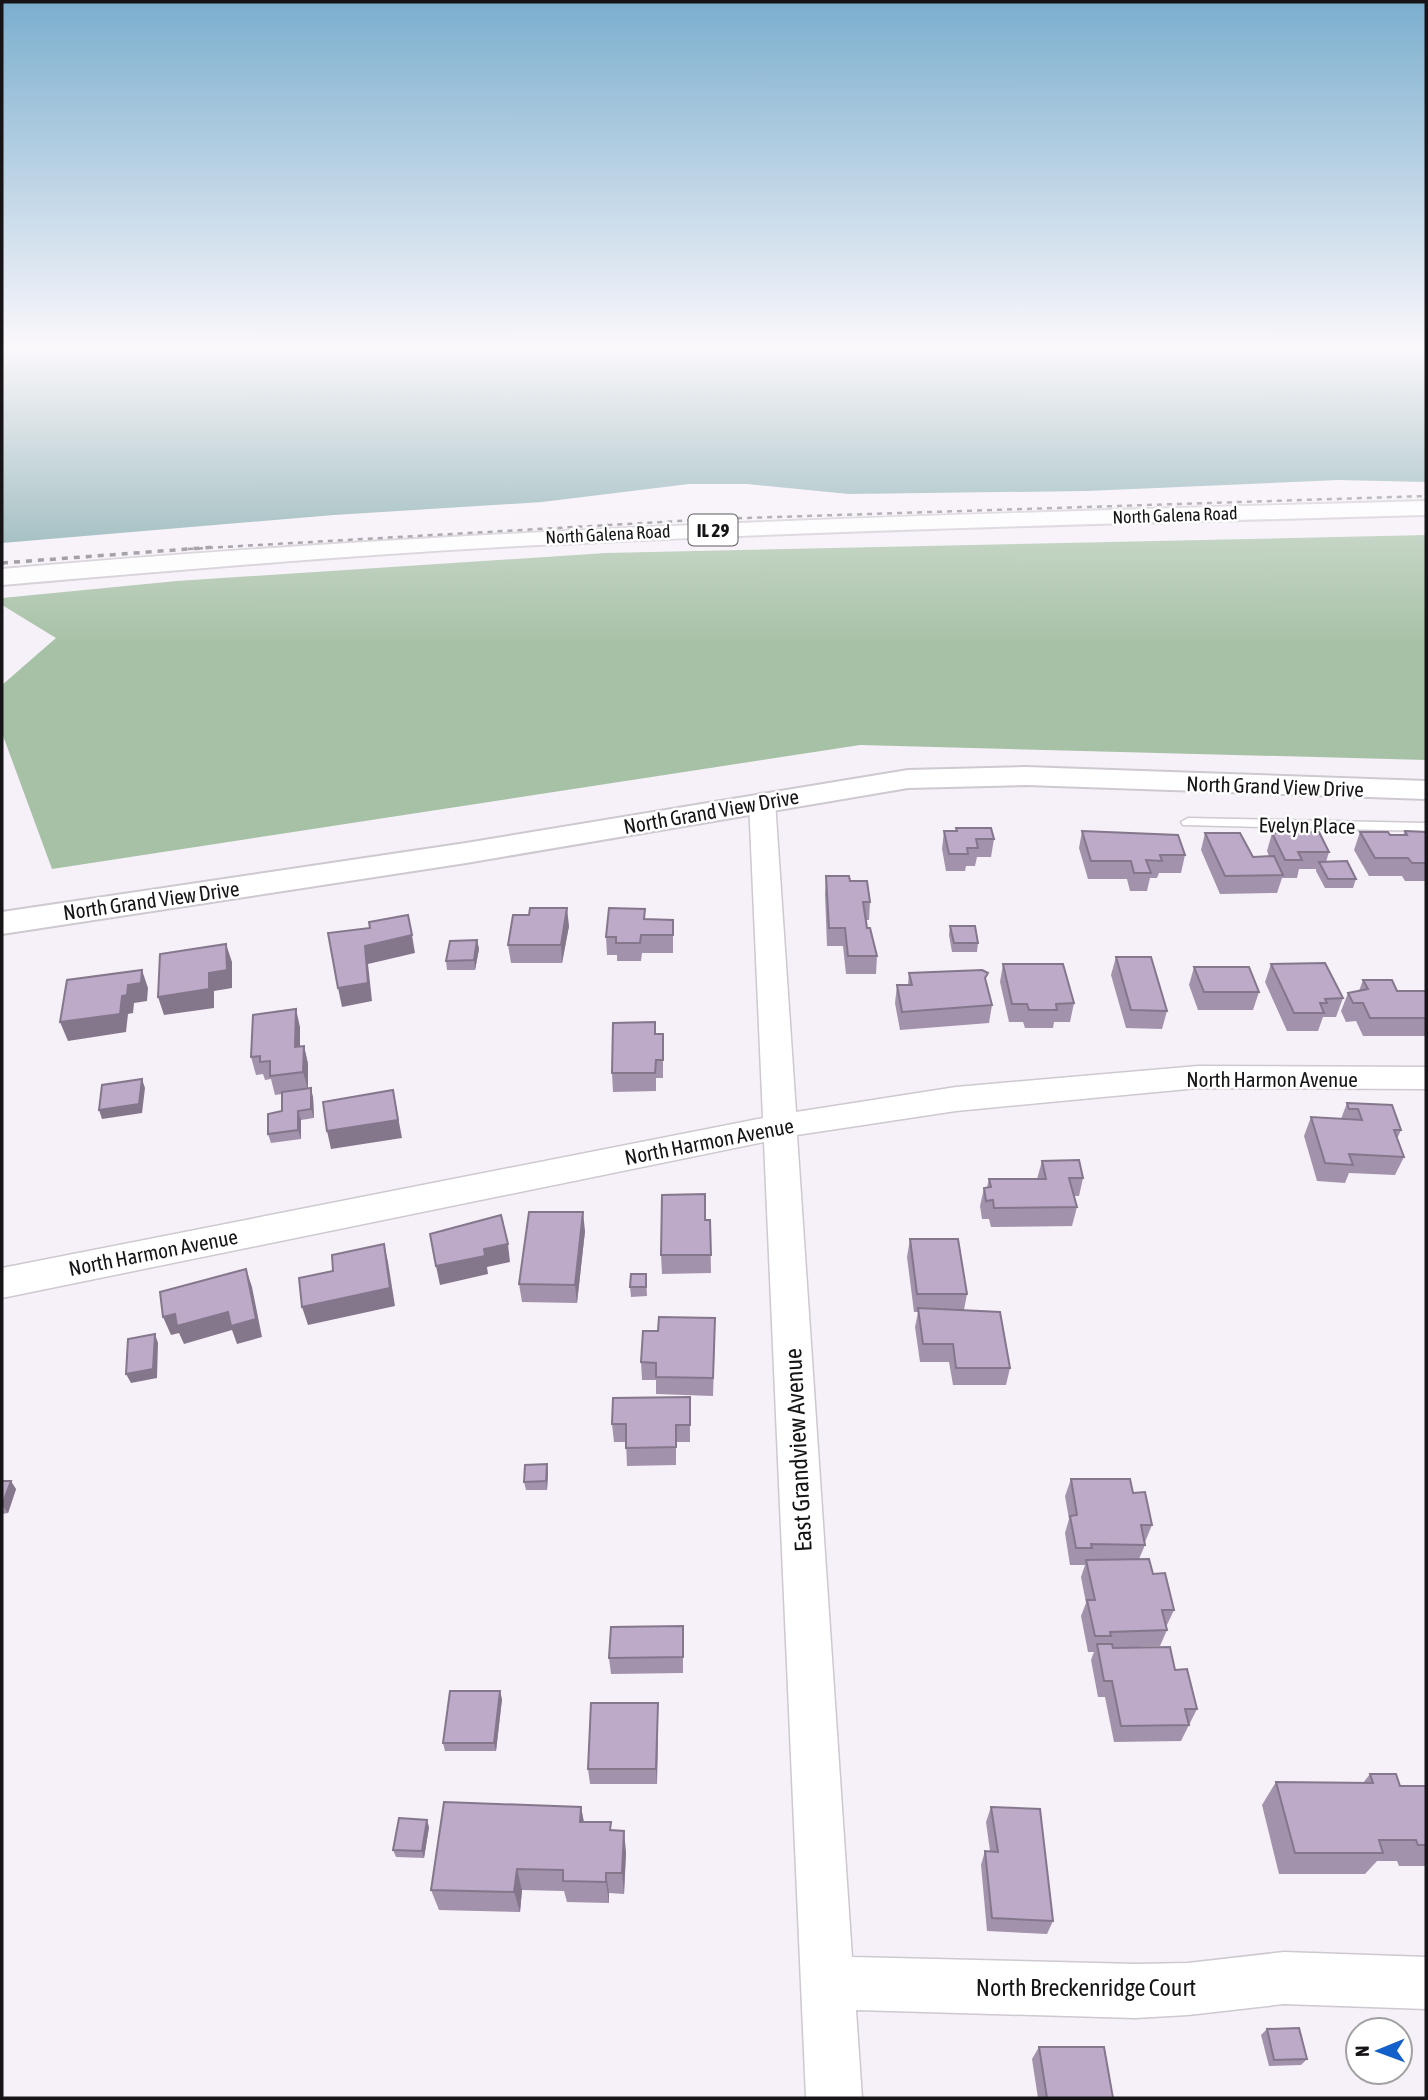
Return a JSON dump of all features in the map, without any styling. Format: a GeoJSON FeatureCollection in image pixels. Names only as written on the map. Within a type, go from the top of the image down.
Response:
{"type":"FeatureCollection","features":[{"type":"Feature","properties":{"kind":"main road","name":"North Galena Road"},"geometry":{"type":"LineString","coordinates":[[2,577],[262,554],[551,537],[1426,508]]}},
{"type":"Feature","properties":{"kind":"main road","name":"North Grand View Drive"},"geometry":{"type":"LineString","coordinates":[[2,923],[491,849],[887,781],[962,776],[1426,790]]}},
{"type":"Feature","properties":{"kind":"street","name":"East Grandview Avenue"},"geometry":{"type":"LineString","coordinates":[[762,801],[834,2098]]}},
{"type":"Feature","properties":{"kind":"street","name":"North Harmon Avenue"},"geometry":{"type":"LineString","coordinates":[[2,1283],[780,1126],[944,1101],[1164,1079],[1426,1079]]}},
{"type":"Feature","properties":{"kind":"street","name":"North Breckenridge Court"},"geometry":{"type":"LineString","coordinates":[[828,1983],[1135,1991],[1188,1989],[1284,1978],[1426,1983]]}},
{"type":"Feature","properties":{"kind":"lane","name":"Evelyn Place"},"geometry":{"type":"LineString","coordinates":[[1188,822],[1426,827]]}},
{"type":"Feature","properties":{"kind":"green space"},"geometry":{"type":"Polygon","coordinates":[[[1426,535],[1426,760],[860,745],[52,869],[2,733],[2,685],[56,638],[2,605],[2,598],[177,581],[606,553],[1426,535]]]}},
{"type":"Feature","properties":{"kind":"water"},"geometry":{"type":"Polygon","coordinates":[[[2,449],[1426,449],[1426,482],[1338,480],[1087,491],[849,494],[747,484],[689,484],[542,502],[334,515],[2,543],[2,449]]]}},
{"type":"Feature","properties":{"kind":"building"},"geometry":{"type":"Polygon","coordinates":[[[956,828],[991,828],[994,839],[976,839],[978,848],[967,848],[968,854],[949,854],[944,831],[957,831],[956,828]]]}},
{"type":"Feature","properties":{"kind":"building"},"geometry":{"type":"Polygon","coordinates":[[[1082,831],[1178,835],[1185,855],[1160,855],[1162,861],[1146,860],[1151,873],[1134,873],[1131,861],[1091,861],[1082,831]]]}},
{"type":"Feature","properties":{"kind":"building"},"geometry":{"type":"Polygon","coordinates":[[[1405,831],[1426,832],[1426,863],[1412,863],[1408,858],[1375,858],[1360,832],[1407,835],[1405,831]]]}},
{"type":"Feature","properties":{"kind":"building"},"geometry":{"type":"Polygon","coordinates":[[[1319,832],[1329,852],[1298,852],[1302,860],[1285,860],[1272,833],[1319,832]]]}},
{"type":"Feature","properties":{"kind":"building"},"geometry":{"type":"Polygon","coordinates":[[[1205,833],[1240,833],[1253,857],[1274,856],[1283,875],[1225,876],[1205,833]]]}},
{"type":"Feature","properties":{"kind":"building"},"geometry":{"type":"Polygon","coordinates":[[[1347,861],[1356,879],[1328,879],[1319,862],[1347,861]]]}},
{"type":"Feature","properties":{"kind":"building"},"geometry":{"type":"Polygon","coordinates":[[[826,876],[849,876],[850,881],[867,881],[870,902],[863,902],[867,928],[870,928],[877,956],[848,956],[845,928],[829,928],[826,876]]]}},
{"type":"Feature","properties":{"kind":"building"},"geometry":{"type":"Polygon","coordinates":[[[530,908],[567,908],[561,945],[508,945],[513,915],[529,915],[530,908]]]}},
{"type":"Feature","properties":{"kind":"building"},"geometry":{"type":"Polygon","coordinates":[[[609,908],[645,909],[644,919],[673,920],[673,935],[641,935],[640,943],[616,943],[616,937],[606,937],[609,908]]]}},
{"type":"Feature","properties":{"kind":"building"},"geometry":{"type":"Polygon","coordinates":[[[408,915],[412,935],[365,946],[368,983],[338,988],[328,933],[370,928],[369,922],[408,915]]]}},
{"type":"Feature","properties":{"kind":"building"},"geometry":{"type":"Polygon","coordinates":[[[950,926],[975,926],[978,943],[954,943],[950,926]]]}},
{"type":"Feature","properties":{"kind":"building"},"geometry":{"type":"Polygon","coordinates":[[[477,940],[474,960],[446,961],[450,941],[477,940]]]}},
{"type":"Feature","properties":{"kind":"building"},"geometry":{"type":"Polygon","coordinates":[[[226,944],[227,970],[209,973],[209,989],[158,997],[160,954],[226,944]]]}},
{"type":"Feature","properties":{"kind":"building"},"geometry":{"type":"Polygon","coordinates":[[[1116,957],[1151,957],[1167,1011],[1131,1010],[1116,957]]]}},
{"type":"Feature","properties":{"kind":"building"},"geometry":{"type":"Polygon","coordinates":[[[1325,963],[1343,998],[1325,999],[1327,1003],[1320,1003],[1324,1013],[1294,1013],[1271,964],[1325,963]]]}},
{"type":"Feature","properties":{"kind":"building"},"geometry":{"type":"Polygon","coordinates":[[[1003,964],[1063,964],[1074,1003],[1056,1004],[1057,1010],[1029,1010],[1027,1004],[1012,1004],[1003,964]]]}},
{"type":"Feature","properties":{"kind":"building"},"geometry":{"type":"Polygon","coordinates":[[[1194,967],[1249,967],[1259,992],[1204,992],[1194,967]]]}},
{"type":"Feature","properties":{"kind":"building"},"geometry":{"type":"Polygon","coordinates":[[[142,970],[141,983],[128,985],[127,995],[122,996],[120,1014],[60,1022],[67,980],[142,970]]]}},
{"type":"Feature","properties":{"kind":"building"},"geometry":{"type":"Polygon","coordinates":[[[982,970],[988,973],[985,978],[992,1005],[902,1012],[897,985],[912,985],[909,973],[982,970]]]}},
{"type":"Feature","properties":{"kind":"building"},"geometry":{"type":"Polygon","coordinates":[[[1363,980],[1392,980],[1397,991],[1426,991],[1426,1018],[1370,1018],[1363,1003],[1353,1003],[1348,993],[1368,989],[1363,980]]]}},
{"type":"Feature","properties":{"kind":"building"},"geometry":{"type":"Polygon","coordinates":[[[296,1009],[295,1047],[304,1046],[303,1072],[270,1076],[270,1061],[260,1062],[260,1056],[251,1057],[253,1015],[296,1009]]]}},
{"type":"Feature","properties":{"kind":"building"},"geometry":{"type":"Polygon","coordinates":[[[655,1022],[655,1034],[663,1034],[663,1060],[656,1060],[655,1073],[612,1073],[613,1023],[655,1022]]]}},
{"type":"Feature","properties":{"kind":"building"},"geometry":{"type":"Polygon","coordinates":[[[142,1079],[139,1104],[99,1110],[102,1085],[142,1079]]]}},
{"type":"Feature","properties":{"kind":"building"},"geometry":{"type":"Polygon","coordinates":[[[311,1088],[311,1109],[298,1111],[298,1130],[268,1134],[268,1114],[282,1111],[282,1092],[311,1088]]]}},
{"type":"Feature","properties":{"kind":"building"},"geometry":{"type":"Polygon","coordinates":[[[393,1090],[398,1120],[327,1131],[323,1102],[393,1090]]]}},
{"type":"Feature","properties":{"kind":"building"},"geometry":{"type":"Polygon","coordinates":[[[1347,1103],[1392,1105],[1401,1130],[1394,1130],[1404,1157],[1349,1154],[1353,1165],[1325,1163],[1311,1117],[1362,1120],[1358,1109],[1349,1109],[1347,1103]]]}},
{"type":"Feature","properties":{"kind":"building"},"geometry":{"type":"Polygon","coordinates":[[[1079,1160],[1083,1178],[1069,1178],[1077,1207],[994,1208],[993,1200],[986,1201],[984,1188],[991,1187],[989,1179],[1046,1179],[1042,1161],[1079,1160]]]}},
{"type":"Feature","properties":{"kind":"building"},"geometry":{"type":"Polygon","coordinates":[[[705,1194],[705,1220],[710,1220],[711,1255],[661,1255],[662,1195],[705,1194]]]}},
{"type":"Feature","properties":{"kind":"building"},"geometry":{"type":"Polygon","coordinates":[[[529,1212],[583,1212],[575,1285],[519,1284],[529,1212]]]}},
{"type":"Feature","properties":{"kind":"building"},"geometry":{"type":"Polygon","coordinates":[[[501,1215],[508,1244],[484,1249],[485,1256],[436,1266],[430,1234],[501,1215]]]}},
{"type":"Feature","properties":{"kind":"building"},"geometry":{"type":"Polygon","coordinates":[[[910,1239],[958,1239],[967,1294],[917,1294],[910,1239]]]}},
{"type":"Feature","properties":{"kind":"building"},"geometry":{"type":"Polygon","coordinates":[[[384,1244],[390,1288],[302,1307],[299,1278],[333,1271],[332,1255],[384,1244]]]}},
{"type":"Feature","properties":{"kind":"building"},"geometry":{"type":"Polygon","coordinates":[[[246,1269],[256,1319],[231,1326],[228,1312],[177,1326],[175,1314],[163,1317],[160,1292],[246,1269]]]}},
{"type":"Feature","properties":{"kind":"building"},"geometry":{"type":"Polygon","coordinates":[[[631,1274],[646,1274],[646,1287],[630,1287],[631,1274]]]}},
{"type":"Feature","properties":{"kind":"building"},"geometry":{"type":"Polygon","coordinates":[[[918,1308],[1000,1312],[1010,1368],[956,1368],[953,1344],[923,1344],[918,1308]]]}},
{"type":"Feature","properties":{"kind":"building"},"geometry":{"type":"Polygon","coordinates":[[[659,1317],[715,1318],[713,1378],[656,1377],[656,1363],[641,1362],[643,1331],[658,1331],[659,1317]]]}},
{"type":"Feature","properties":{"kind":"building"},"geometry":{"type":"Polygon","coordinates":[[[155,1334],[153,1369],[126,1374],[128,1339],[155,1334]]]}},
{"type":"Feature","properties":{"kind":"building"},"geometry":{"type":"Polygon","coordinates":[[[690,1397],[690,1425],[676,1425],[676,1447],[626,1448],[626,1424],[612,1424],[613,1398],[690,1397]]]}},
{"type":"Feature","properties":{"kind":"building"},"geometry":{"type":"Polygon","coordinates":[[[547,1464],[546,1481],[524,1482],[525,1465],[547,1464]]]}},
{"type":"Feature","properties":{"kind":"building"},"geometry":{"type":"Polygon","coordinates":[[[1071,1479],[1130,1479],[1133,1493],[1145,1492],[1152,1525],[1141,1525],[1145,1545],[1091,1544],[1092,1548],[1076,1548],[1070,1516],[1077,1515],[1071,1479]]]}},
{"type":"Feature","properties":{"kind":"building"},"geometry":{"type":"Polygon","coordinates":[[[2,1481],[11,1481],[2,1505],[2,1481]]]}},
{"type":"Feature","properties":{"kind":"building"},"geometry":{"type":"Polygon","coordinates":[[[1149,1559],[1153,1574],[1165,1573],[1174,1610],[1162,1610],[1167,1630],[1110,1632],[1111,1636],[1095,1636],[1087,1600],[1095,1600],[1086,1560],[1149,1559]]]}},
{"type":"Feature","properties":{"kind":"building"},"geometry":{"type":"Polygon","coordinates":[[[683,1626],[683,1657],[609,1658],[611,1627],[683,1626]]]}},
{"type":"Feature","properties":{"kind":"building"},"geometry":{"type":"Polygon","coordinates":[[[1097,1644],[1112,1644],[1113,1648],[1170,1647],[1175,1670],[1187,1669],[1197,1709],[1185,1709],[1189,1725],[1121,1726],[1112,1681],[1104,1681],[1097,1644]]]}},
{"type":"Feature","properties":{"kind":"building"},"geometry":{"type":"Polygon","coordinates":[[[450,1691],[500,1691],[494,1743],[443,1743],[450,1691]]]}},
{"type":"Feature","properties":{"kind":"building"},"geometry":{"type":"Polygon","coordinates":[[[591,1703],[658,1703],[656,1769],[588,1769],[591,1703]]]}},
{"type":"Feature","properties":{"kind":"building"},"geometry":{"type":"Polygon","coordinates":[[[1370,1774],[1396,1774],[1400,1786],[1426,1786],[1426,1845],[1418,1845],[1416,1840],[1379,1840],[1383,1853],[1295,1853],[1276,1782],[1373,1783],[1370,1774]]]}},
{"type":"Feature","properties":{"kind":"building"},"geometry":{"type":"Polygon","coordinates":[[[444,1802],[581,1807],[580,1822],[611,1822],[610,1830],[624,1831],[622,1873],[606,1873],[606,1882],[563,1881],[563,1870],[517,1869],[514,1892],[431,1890],[444,1802]]]}},
{"type":"Feature","properties":{"kind":"building"},"geometry":{"type":"Polygon","coordinates":[[[991,1807],[1040,1809],[1053,1921],[992,1918],[985,1851],[998,1852],[991,1807]]]}},
{"type":"Feature","properties":{"kind":"building"},"geometry":{"type":"Polygon","coordinates":[[[399,1818],[427,1820],[422,1851],[393,1850],[399,1818]]]}},
{"type":"Feature","properties":{"kind":"building"},"geometry":{"type":"Polygon","coordinates":[[[1299,2028],[1307,2059],[1274,2060],[1267,2029],[1299,2028]]]}},
{"type":"Feature","properties":{"kind":"building"},"geometry":{"type":"Polygon","coordinates":[[[1039,2047],[1104,2047],[1113,2098],[1047,2098],[1039,2047]]]}},
{"type":"Feature","properties":{"kind":"railway"},"geometry":{"type":"LineString","coordinates":[[190,549],[714,519],[1426,496]]}},
{"type":"Feature","properties":{"kind":"railway"},"geometry":{"type":"LineString","coordinates":[[190,549],[215,547]]}},
{"type":"Feature","properties":{"kind":"railway"},"geometry":{"type":"LineString","coordinates":[[2,563],[190,549]]}}]}
